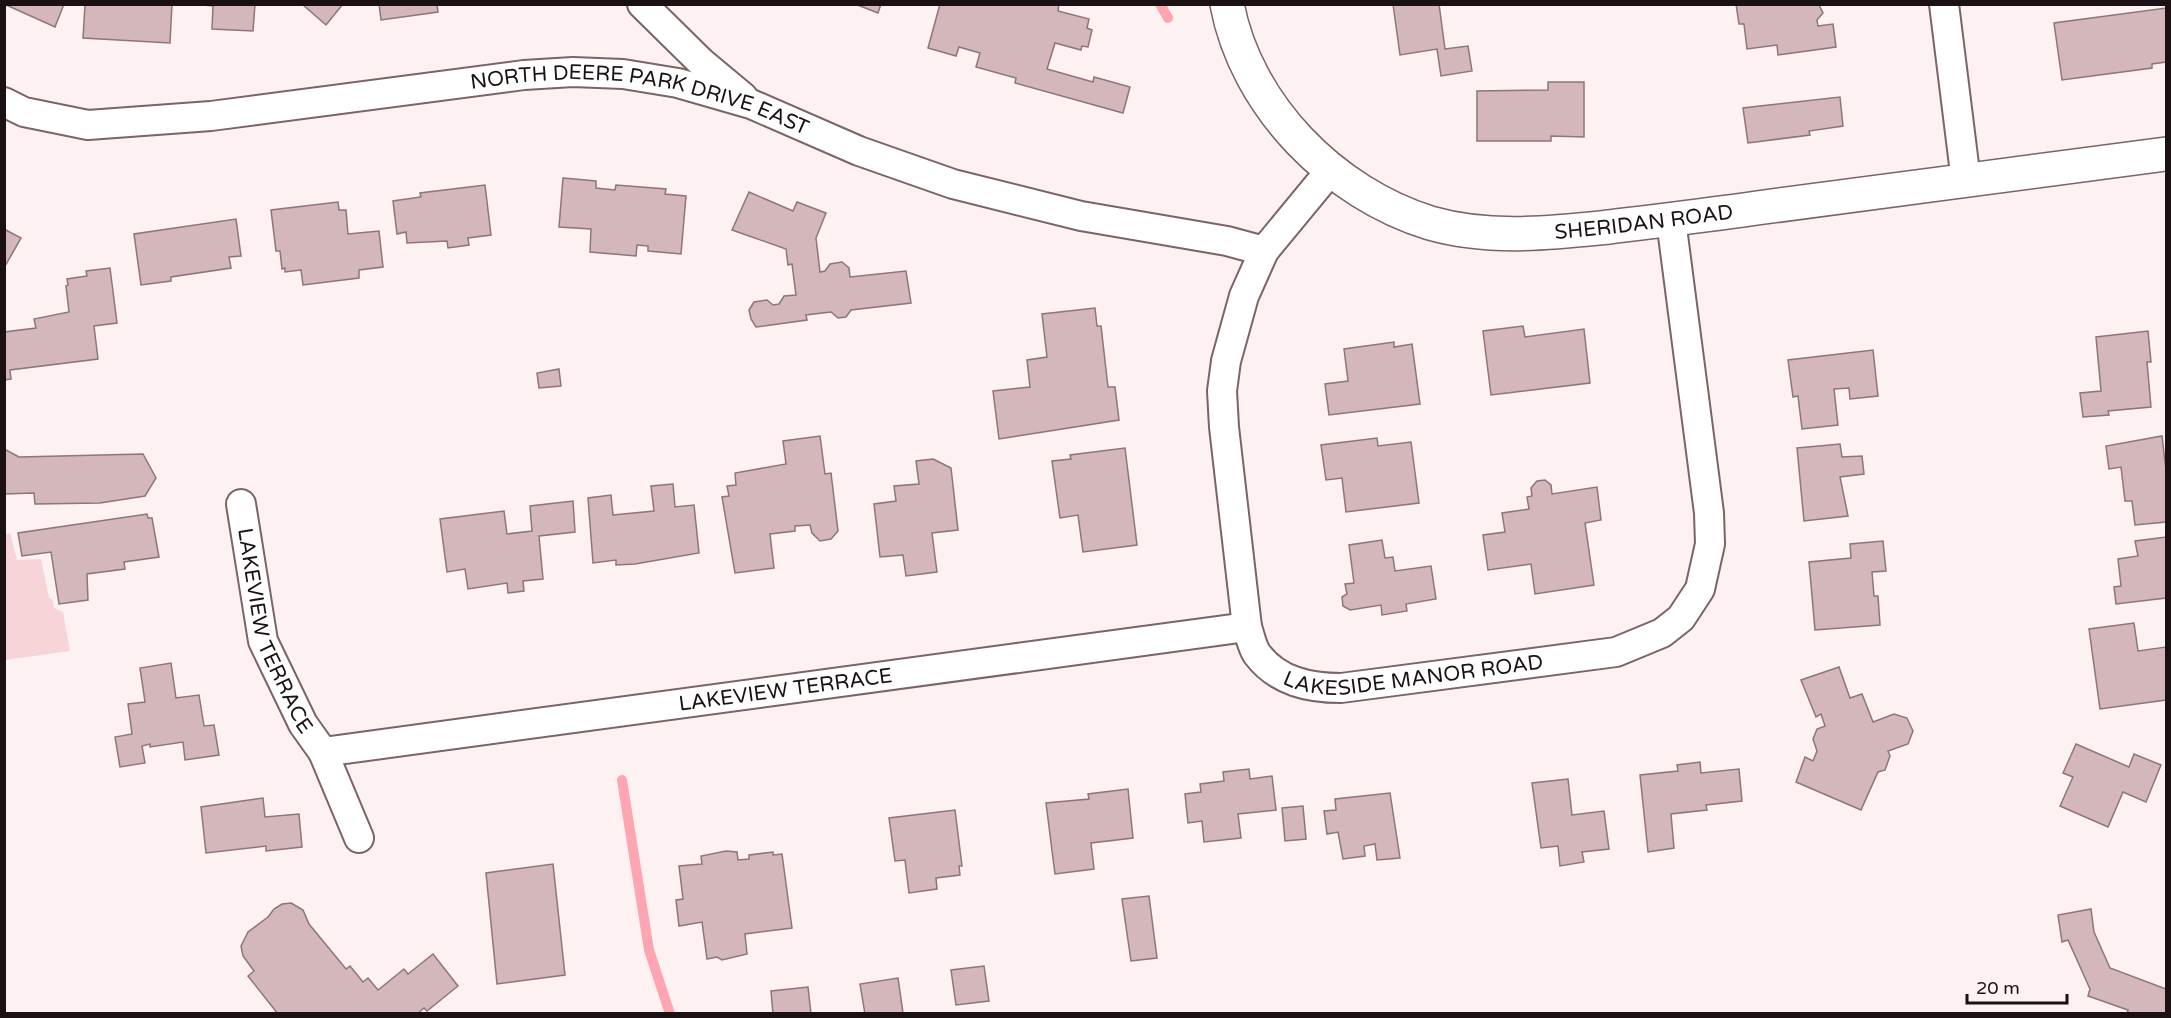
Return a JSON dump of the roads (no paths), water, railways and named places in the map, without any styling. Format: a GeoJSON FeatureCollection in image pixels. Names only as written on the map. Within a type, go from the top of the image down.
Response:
{"type":"FeatureCollection","features":[{"type":"Feature","properties":{"kind":"street"},"geometry":{"type":"LineString","coordinates":[[642,4],[701,62],[751,104]]}},
{"type":"Feature","properties":{"kind":"street","name":"SHERIDAN ROAD"},"geometry":{"type":"LineString","coordinates":[[1227,4],[1246,65],[1277,114],[1330,171],[1364,194],[1431,223],[1499,235],[1540,234],[1671,220],[2166,154]]}},
{"type":"Feature","properties":{"kind":"street"},"geometry":{"type":"LineString","coordinates":[[1944,4],[1966,181]]}},
{"type":"Feature","properties":{"kind":"street","name":"NORTH DEERE PARK DRIVE EAST"},"geometry":{"type":"LineString","coordinates":[[4,102],[24,112],[88,125],[211,116],[524,75],[573,72],[622,74],[678,83],[751,104],[859,151],[953,184],[1081,216],[1227,241],[1264,251]]}},
{"type":"Feature","properties":{"kind":"street","name":"LAKESIDE MANOR ROAD"},"geometry":{"type":"LineString","coordinates":[[1330,171],[1264,251],[1244,296],[1226,361],[1222,391],[1224,427],[1247,627],[1257,653],[1283,677],[1315,688],[1341,688],[1616,652],[1662,633],[1681,618],[1700,589],[1710,544],[1671,220]]}},
{"type":"Feature","properties":{"kind":"street","name":"LAKEVIEW TERRACE"},"geometry":{"type":"LineString","coordinates":[[241,504],[262,641],[303,724],[323,752],[358,838]]}},
{"type":"Feature","properties":{"kind":"street","name":"LAKEVIEW TERRACE"},"geometry":{"type":"LineString","coordinates":[[323,752],[1247,627]]}},
{"type":"Feature","properties":{"kind":"waterway"},"geometry":{"type":"LineString","coordinates":[[1160,4],[1168,18]]}},
{"type":"Feature","properties":{"kind":"waterway"},"geometry":{"type":"LineString","coordinates":[[622,780],[649,950],[670,1014]]}}]}
